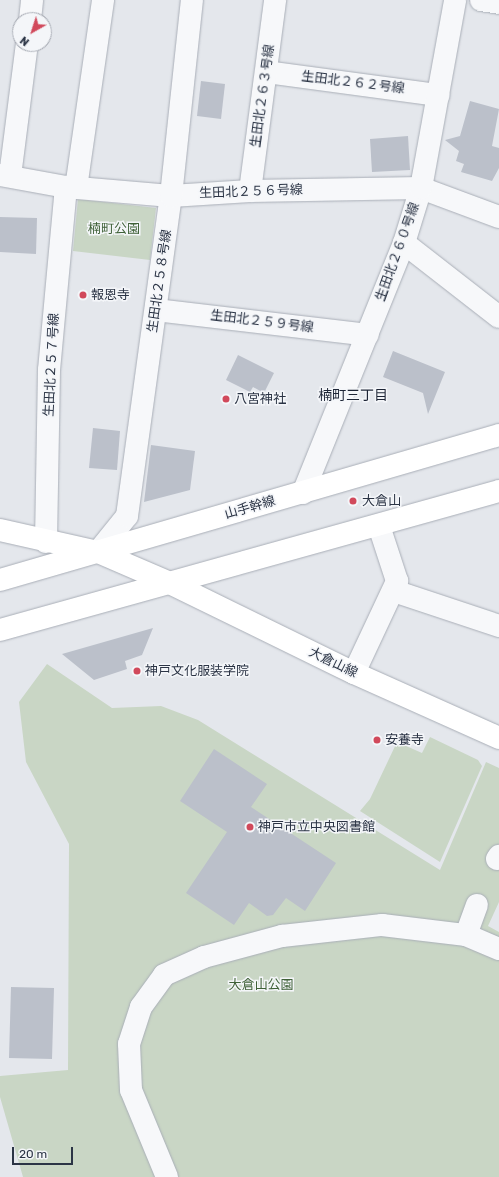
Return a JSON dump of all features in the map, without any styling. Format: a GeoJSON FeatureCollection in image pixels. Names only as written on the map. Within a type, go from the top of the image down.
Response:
{"type":"FeatureCollection","features":[{"type":"Feature","properties":{"kind":"main road","name":"山手幹線"},"geometry":{"type":"LineString","coordinates":[[0,580],[499,435]]}},
{"type":"Feature","properties":{"kind":"main road"},"geometry":{"type":"LineString","coordinates":[[0,630],[379,526],[499,491]]}},
{"type":"Feature","properties":{"kind":"main road"},"geometry":{"type":"LineString","coordinates":[[0,530],[46,542],[98,552]]}},
{"type":"Feature","properties":{"kind":"main road","name":"大倉山線"},"geometry":{"type":"LineString","coordinates":[[98,552],[170,583],[354,673],[499,738]]}},
{"type":"Feature","properties":{"kind":"street"},"geometry":{"type":"LineString","coordinates":[[31,12],[32,0]]}},
{"type":"Feature","properties":{"kind":"street","name":"生田北２５７号線"},"geometry":{"type":"LineString","coordinates":[[46,542],[49,370],[71,188],[102,0]]}},
{"type":"Feature","properties":{"kind":"street","name":"生田北２５８号線"},"geometry":{"type":"LineString","coordinates":[[98,552],[127,516],[171,196],[192,0]]}},
{"type":"Feature","properties":{"kind":"street","name":"生田北２６３号線"},"geometry":{"type":"LineString","coordinates":[[250,191],[267,72],[275,0]]}},
{"type":"Feature","properties":{"kind":"street","name":"生田北２６０号線"},"geometry":{"type":"LineString","coordinates":[[303,493],[404,243],[421,188],[455,0]]}},
{"type":"Feature","properties":{"kind":"street"},"geometry":{"type":"LineString","coordinates":[[481,0],[499,3]]}},
{"type":"Feature","properties":{"kind":"street"},"geometry":{"type":"LineString","coordinates":[[5,176],[26,52]]}},
{"type":"Feature","properties":{"kind":"street","name":"生田北２６２号線"},"geometry":{"type":"LineString","coordinates":[[267,72],[438,95]]}},
{"type":"Feature","properties":{"kind":"street","name":"生田北２５６号線"},"geometry":{"type":"LineString","coordinates":[[5,176],[71,188],[171,196],[250,191],[421,188],[499,217]]}},
{"type":"Feature","properties":{"kind":"street"},"geometry":{"type":"LineString","coordinates":[[404,243],[499,317]]}},
{"type":"Feature","properties":{"kind":"street","name":"生田北２５９号線"},"geometry":{"type":"LineString","coordinates":[[156,310],[368,335]]}},
{"type":"Feature","properties":{"kind":"street"},"geometry":{"type":"LineString","coordinates":[[354,673],[394,591],[396,581],[379,526]]}},
{"type":"Feature","properties":{"kind":"street"},"geometry":{"type":"LineString","coordinates":[[394,591],[499,626]]}},
{"type":"Feature","properties":{"kind":"street"},"geometry":{"type":"LineString","coordinates":[[466,935],[477,905]]}},
{"type":"Feature","properties":{"kind":"street"},"geometry":{"type":"LineString","coordinates":[[167,1177],[131,1090],[129,1044],[141,1007],[164,975],[204,957],[282,936],[382,925],[466,935],[499,949]]}},
{"type":"Feature","properties":{"kind":"green space","name":"楠町公園"},"geometry":{"type":"Polygon","coordinates":[[[78,199],[156,208],[150,260],[73,251],[78,199]]]}},
{"type":"Feature","properties":{"kind":"green space","name":"大倉山公園"},"geometry":{"type":"Polygon","coordinates":[[[47,664],[112,708],[161,706],[198,720],[440,870],[486,762],[499,768],[499,902],[488,926],[499,932],[499,1177],[23,1177],[0,1097],[0,1076],[68,1070],[69,844],[26,762],[19,702],[47,664]]]}},
{"type":"Feature","properties":{"kind":"green space"},"geometry":{"type":"Polygon","coordinates":[[[430,737],[478,760],[482,766],[440,862],[360,811],[370,799],[397,742],[422,753],[430,737]]]}},
{"type":"Feature","properties":{"kind":"building"},"geometry":{"type":"Polygon","coordinates":[[[201,81],[225,84],[221,119],[197,116],[201,81]]]}},
{"type":"Feature","properties":{"kind":"building"},"geometry":{"type":"Polygon","coordinates":[[[470,101],[499,109],[492,146],[499,148],[499,168],[492,181],[461,172],[464,164],[456,161],[459,151],[445,140],[460,136],[470,101]]]}},
{"type":"Feature","properties":{"kind":"building"},"geometry":{"type":"Polygon","coordinates":[[[408,136],[410,170],[372,172],[370,139],[408,136]]]}},
{"type":"Feature","properties":{"kind":"building"},"geometry":{"type":"Polygon","coordinates":[[[0,217],[37,218],[36,254],[0,252],[0,217]]]}},
{"type":"Feature","properties":{"kind":"building"},"geometry":{"type":"Polygon","coordinates":[[[393,351],[445,372],[428,414],[423,393],[383,377],[393,351]]]}},
{"type":"Feature","properties":{"kind":"building"},"geometry":{"type":"Polygon","coordinates":[[[238,355],[274,373],[264,393],[253,387],[250,392],[226,380],[238,355]]]}},
{"type":"Feature","properties":{"kind":"building"},"geometry":{"type":"Polygon","coordinates":[[[93,428],[120,431],[117,470],[89,468],[93,428]]]}},
{"type":"Feature","properties":{"kind":"building"},"geometry":{"type":"Polygon","coordinates":[[[151,445],[195,451],[190,490],[144,502],[151,445]]]}},
{"type":"Feature","properties":{"kind":"building","name":"神戸文化服装学院"},"geometry":{"type":"Polygon","coordinates":[[[153,628],[142,655],[125,661],[127,669],[94,680],[62,654],[153,628]]]}},
{"type":"Feature","properties":{"kind":"building","name":"神戸市立中央図書館"},"geometry":{"type":"Polygon","coordinates":[[[214,749],[267,784],[251,807],[336,863],[305,911],[286,898],[273,915],[267,916],[249,903],[234,925],[186,893],[227,832],[180,801],[214,749]]]}},
{"type":"Feature","properties":{"kind":"building"},"geometry":{"type":"Polygon","coordinates":[[[11,987],[54,988],[52,1059],[9,1058],[11,987]]]}},
{"type":"Feature","properties":{"kind":"place","name":"報恩寺"},"geometry":{"type":"Point","coordinates":[83,295]}},
{"type":"Feature","properties":{"kind":"place","name":"八宮神社"},"geometry":{"type":"Point","coordinates":[226,399]}},
{"type":"Feature","properties":{"kind":"place","name":"大倉山"},"geometry":{"type":"Point","coordinates":[353,501]}},
{"type":"Feature","properties":{"kind":"place","name":"神戸文化服装学院"},"geometry":{"type":"Point","coordinates":[137,671]}},
{"type":"Feature","properties":{"kind":"place","name":"安養寺"},"geometry":{"type":"Point","coordinates":[377,740]}},
{"type":"Feature","properties":{"kind":"place","name":"神戸市立中央図書館"},"geometry":{"type":"Point","coordinates":[250,827]}},
{"type":"Feature","properties":{"kind":"district","name":"楠町三丁目"},"geometry":{"type":"Point","coordinates":[353,396]}}]}
